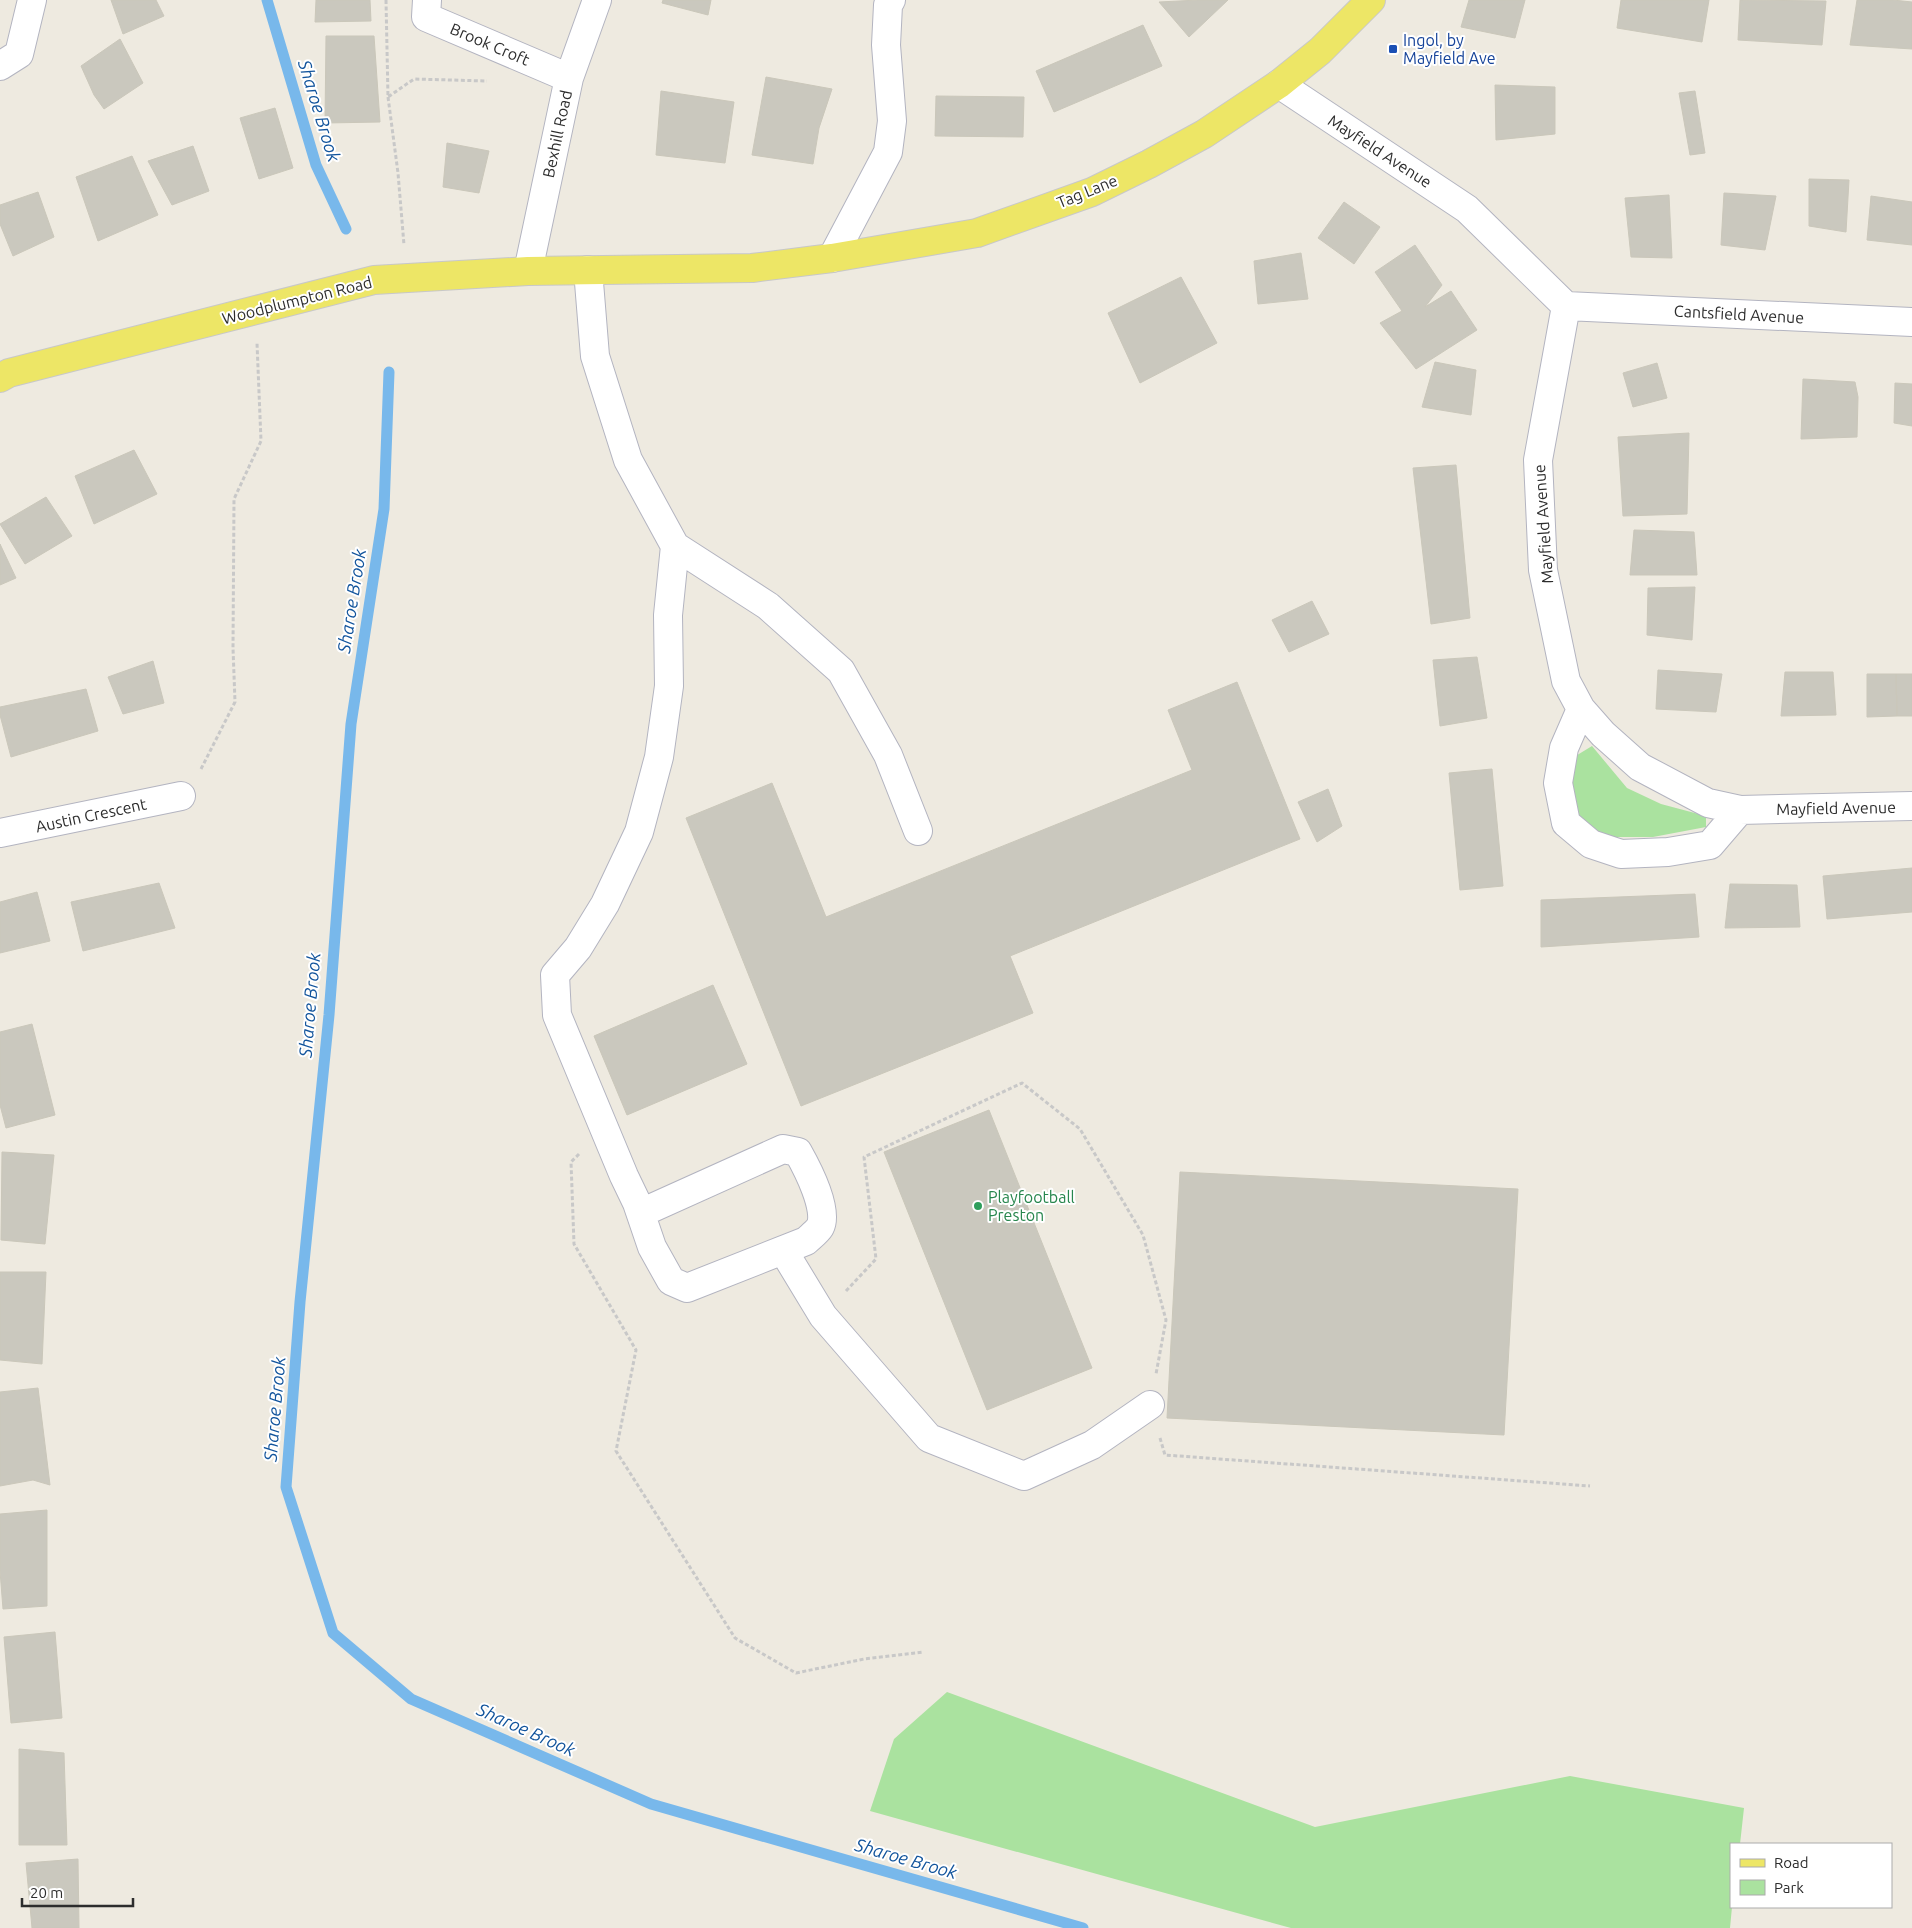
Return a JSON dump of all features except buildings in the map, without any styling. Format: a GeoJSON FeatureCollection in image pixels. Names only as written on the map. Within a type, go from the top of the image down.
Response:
{"type":"FeatureCollection","features":[{"type":"Feature","properties":{"kind":"main road","name":"Tag Lane"},"geometry":{"type":"LineString","coordinates":[[752,268],[832,258],[977,233],[1092,192],[1204,134],[1279,84],[1320,52],[1371,0]]}},
{"type":"Feature","properties":{"kind":"main road","name":"Woodplumpton Road"},"geometry":{"type":"LineString","coordinates":[[0,378],[9,373],[374,280],[528,271],[752,268]]}},
{"type":"Feature","properties":{"kind":"street"},"geometry":{"type":"LineString","coordinates":[[0,66],[19,54],[32,0]]}},
{"type":"Feature","properties":{"kind":"street","name":"Brook Croft"},"geometry":{"type":"LineString","coordinates":[[427,0],[426,17],[569,78]]}},
{"type":"Feature","properties":{"kind":"street","name":"Bexhill Road"},"geometry":{"type":"LineString","coordinates":[[528,271],[569,78],[597,0]]}},
{"type":"Feature","properties":{"kind":"street"},"geometry":{"type":"LineString","coordinates":[[832,258],[888,152],[892,121],[886,45],[888,5],[891,0]]}},
{"type":"Feature","properties":{"kind":"street","name":"Mayfield Avenue"},"geometry":{"type":"LineString","coordinates":[[1279,84],[1467,209],[1566,306],[1538,460],[1543,570],[1566,681],[1582,709],[1603,734],[1640,767],[1708,803],[1740,810],[1912,806]]}},
{"type":"Feature","properties":{"kind":"street"},"geometry":{"type":"LineString","coordinates":[[588,270],[595,356],[628,460],[675,546],[768,606],[841,671],[888,755],[918,831]]}},
{"type":"Feature","properties":{"kind":"street","name":"Cantsfield Avenue"},"geometry":{"type":"LineString","coordinates":[[1566,306],[1912,322]]}},
{"type":"Feature","properties":{"kind":"street"},"geometry":{"type":"LineString","coordinates":[[640,1213],[783,1149],[798,1152],[822,1207],[820,1226],[806,1241],[687,1288],[670,1281],[652,1247],[640,1213],[557,1015],[555,975],[578,948],[606,904],[639,832],[659,757],[669,686],[668,615],[675,546]]}},
{"type":"Feature","properties":{"kind":"street"},"geometry":{"type":"LineString","coordinates":[[1582,709],[1564,748],[1558,784],[1566,823],[1591,844],[1621,854],[1668,852],[1710,845],[1740,810]]}},
{"type":"Feature","properties":{"kind":"street","name":"Austin Crescent"},"geometry":{"type":"LineString","coordinates":[[0,833],[181,796]]}},
{"type":"Feature","properties":{"kind":"street"},"geometry":{"type":"LineString","coordinates":[[783,1250],[823,1316],[929,1438],[1024,1476],[1092,1445],[1150,1405]]}},
{"type":"Feature","properties":{"kind":"path"},"geometry":{"type":"LineString","coordinates":[[386,0],[388,97],[398,173],[405,278]]}},
{"type":"Feature","properties":{"kind":"path"},"geometry":{"type":"LineString","coordinates":[[388,97],[414,78],[495,81]]}},
{"type":"Feature","properties":{"kind":"path"},"geometry":{"type":"LineString","coordinates":[[181,796],[204,765],[235,702],[233,648],[234,499],[261,441],[256,310]]}},
{"type":"Feature","properties":{"kind":"path"},"geometry":{"type":"LineString","coordinates":[[823,1316],[876,1259],[864,1158],[1022,1083],[1080,1129],[1142,1235],[1166,1320],[1150,1405],[1165,1455],[1590,1486]]}},
{"type":"Feature","properties":{"kind":"path"},"geometry":{"type":"LineString","coordinates":[[604,1130],[571,1162],[574,1244],[636,1350],[616,1451],[735,1638],[796,1673],[864,1660],[923,1652]]}},
{"type":"Feature","properties":{"kind":"green space"},"geometry":{"type":"Polygon","coordinates":[[[1592,746],[1627,788],[1661,804],[1706,816],[1706,827],[1653,837],[1601,837],[1577,815],[1569,777],[1574,757],[1592,746]]]}},
{"type":"Feature","properties":{"kind":"green space"},"geometry":{"type":"Polygon","coordinates":[[[947,1692],[1315,1827],[1570,1776],[1744,1808],[1740,1843],[1730,1843],[1730,1908],[1732,1908],[1730,1928],[1291,1928],[870,1811],[894,1739],[947,1692]]]}},
{"type":"Feature","properties":{"kind":"waterway","name":"Sharoe Brook"},"geometry":{"type":"LineString","coordinates":[[267,0],[316,165],[346,229]]}},
{"type":"Feature","properties":{"kind":"waterway","name":"Sharoe Brook"},"geometry":{"type":"LineString","coordinates":[[389,372],[384,509],[351,724],[329,1015],[300,1302],[286,1487],[333,1633],[411,1699],[651,1804],[1083,1928]]}},
{"type":"Feature","properties":{"kind":"place","name":"Ingol, by Mayfield Ave"},"geometry":{"type":"Point","coordinates":[1393,49]}},
{"type":"Feature","properties":{"kind":"place","name":"Playfootball Preston"},"geometry":{"type":"Point","coordinates":[978,1206]}}]}
